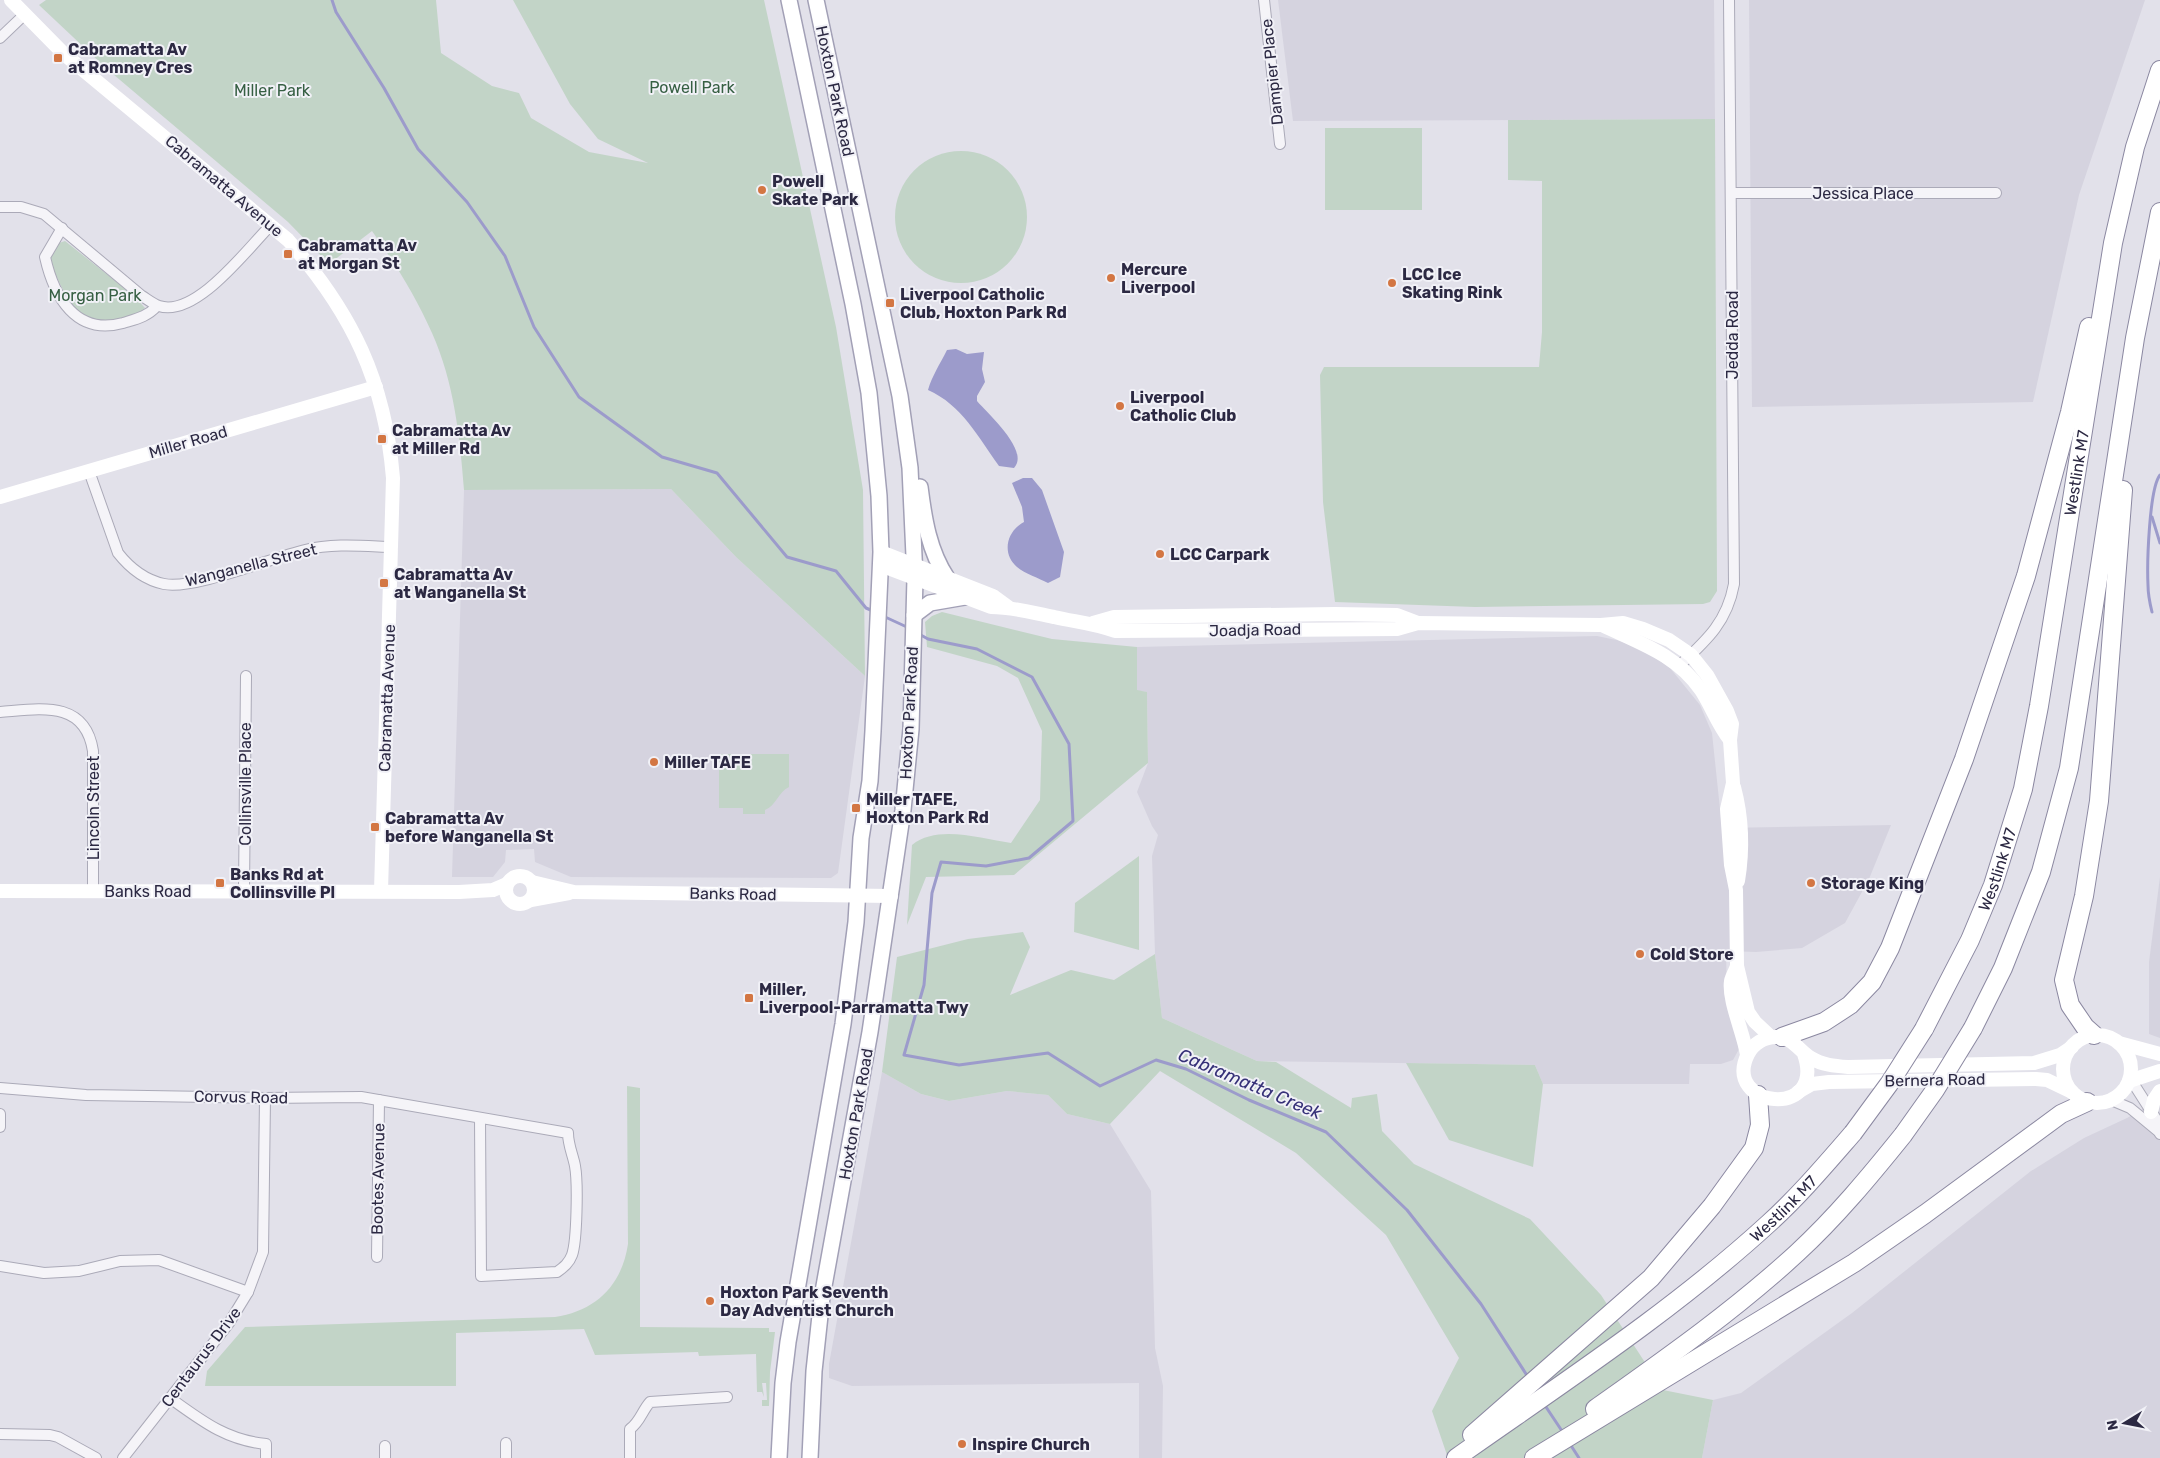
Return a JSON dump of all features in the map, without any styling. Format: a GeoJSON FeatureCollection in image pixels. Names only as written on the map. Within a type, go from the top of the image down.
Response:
{"type":"FeatureCollection","features":[{"type":"Feature","properties":{"kind":"highway","name":"Westlink M7"},"geometry":{"type":"LineString","coordinates":[[1456,1458],[1670,1304],[1768,1224],[1813,1179],[1853,1133],[1889,1084],[1924,1029],[1970,940],[1993,885],[2023,788],[2042,688],[2113,243],[2135,147],[2160,70]]}},
{"type":"Feature","properties":{"kind":"highway"},"geometry":{"type":"LineString","coordinates":[[1777,1037],[1812,1028],[1837,1015],[1856,1000],[1872,982],[1890,948],[1964,759],[2026,576],[2072,405],[2111,211],[2135,147]]}},
{"type":"Feature","properties":{"kind":"highway"},"geometry":{"type":"LineString","coordinates":[[1525,1458],[1693,1338],[1755,1290],[1797,1253],[1835,1215],[1903,1135],[1935,1090],[1973,1028],[2024,920],[2054,829],[2069,768],[2135,338],[2160,212]]}},
{"type":"Feature","properties":{"kind":"highway"},"geometry":{"type":"LineString","coordinates":[[2094,1035],[2070,1005],[2064,980],[2093,846],[2106,721],[2126,461],[2140,356],[2160,250]]}},
{"type":"Feature","properties":{"kind":"highway"},"geometry":{"type":"LineString","coordinates":[[1445,1458],[1651,1278],[1712,1206],[1754,1148],[1760,1125],[1758,1095]]}},
{"type":"Feature","properties":{"kind":"highway"},"geometry":{"type":"LineString","coordinates":[[1534,1458],[1881,1245],[2061,1114],[2087,1102]]}},
{"type":"Feature","properties":{"kind":"main road","name":"Cabramatta Avenue"},"geometry":{"type":"LineString","coordinates":[[11,0],[64,54],[288,240],[312,268],[340,306],[361,347],[376,386],[384,414],[392,458],[392,547],[381,891]]}},
{"type":"Feature","properties":{"kind":"main road","name":"Hoxton Park Road"},"geometry":{"type":"LineString","coordinates":[[779,1458],[782,1392],[790,1334],[843,1024],[858,894],[861,838],[870,781],[881,558],[879,496],[869,393],[853,304],[789,0]]}},
{"type":"Feature","properties":{"kind":"main road","name":"Hoxton Park Road"},"geometry":{"type":"LineString","coordinates":[[810,1458],[814,1371],[822,1297],[866,1055],[891,896],[911,730],[912,650],[916,611],[910,468],[904,418],[816,0]]}},
{"type":"Feature","properties":{"kind":"main road","name":"Miller Road"},"geometry":{"type":"LineString","coordinates":[[0,497],[376,386]]}},
{"type":"Feature","properties":{"kind":"main road"},"geometry":{"type":"LineString","coordinates":[[904,418],[918,472],[930,543],[939,567],[946,578]]}},
{"type":"Feature","properties":{"kind":"main road","name":"Joadja Road"},"geometry":{"type":"LineString","coordinates":[[881,558],[991,607],[1008,607],[1056,618],[1093,622],[1115,631],[1397,629],[1418,623],[1601,625],[1623,623],[1669,640],[1691,655]]}},
{"type":"Feature","properties":{"kind":"main road","name":"Joadja Road"},"geometry":{"type":"LineString","coordinates":[[915,572],[946,578],[993,596],[1008,607]]}},
{"type":"Feature","properties":{"kind":"main road"},"geometry":{"type":"LineString","coordinates":[[916,611],[930,603],[965,597]]}},
{"type":"Feature","properties":{"kind":"main road","name":"Joadja Road"},"geometry":{"type":"LineString","coordinates":[[1601,625],[1643,642],[1680,666]]}},
{"type":"Feature","properties":{"kind":"main road"},"geometry":{"type":"LineString","coordinates":[[1691,655],[1707,675],[1732,724],[1730,740],[1733,783],[1740,808],[1741,862],[1736,890],[1737,966],[1748,1012],[1754,1022],[1777,1037],[1795,1043],[1804,1054],[1808,1064],[1808,1074],[1804,1084],[1797,1092],[1778,1101],[1758,1095],[1751,1088],[1745,1076],[1747,1055],[1744,1036],[1733,1001],[1731,981],[1737,966]]}},
{"type":"Feature","properties":{"kind":"main road"},"geometry":{"type":"LineString","coordinates":[[1680,666],[1700,689],[1720,727],[1730,740]]}},
{"type":"Feature","properties":{"kind":"main road"},"geometry":{"type":"LineString","coordinates":[[517,876],[525,876],[532,882],[534,893],[531,900],[518,905],[507,891],[517,876]]}},
{"type":"Feature","properties":{"kind":"main road","name":"Banks Road"},"geometry":{"type":"LineString","coordinates":[[532,882],[574,892]]}},
{"type":"Feature","properties":{"kind":"main road","name":"Banks Road"},"geometry":{"type":"LineString","coordinates":[[0,891],[476,891],[500,889],[507,891]]}},
{"type":"Feature","properties":{"kind":"main road","name":"Banks Road"},"geometry":{"type":"LineString","coordinates":[[531,900],[574,892],[858,894],[891,896]]}},
{"type":"Feature","properties":{"kind":"main road"},"geometry":{"type":"LineString","coordinates":[[2119,1043],[2130,1060],[2129,1082],[2124,1090],[2111,1100],[2099,1103],[2087,1102],[2072,1092],[2067,1083],[2064,1064],[2072,1047],[2078,1041],[2094,1035],[2112,1038],[2119,1043],[2160,1054]]}},
{"type":"Feature","properties":{"kind":"main road"},"geometry":{"type":"LineString","coordinates":[[1747,1055],[1757,1043],[1777,1037]]}},
{"type":"Feature","properties":{"kind":"main road","name":"Bernera Road"},"geometry":{"type":"LineString","coordinates":[[1804,1054],[1817,1062],[1831,1066],[1848,1067],[2034,1063],[2055,1057],[2072,1047]]}},
{"type":"Feature","properties":{"kind":"main road"},"geometry":{"type":"LineString","coordinates":[[2129,1082],[2160,1070]]}},
{"type":"Feature","properties":{"kind":"main road","name":"Bernera Road"},"geometry":{"type":"LineString","coordinates":[[1797,1092],[1812,1084],[1829,1082],[2009,1079],[2047,1080],[2072,1092]]}},
{"type":"Feature","properties":{"kind":"main road"},"geometry":{"type":"LineString","coordinates":[[2151,1112],[2154,1100],[2160,1091]]}},
{"type":"Feature","properties":{"kind":"street","name":"Dampier Place"},"geometry":{"type":"LineString","coordinates":[[1264,0],[1280,144]]}},
{"type":"Feature","properties":{"kind":"street","name":"Jedda Road"},"geometry":{"type":"LineString","coordinates":[[1680,666],[1724,617],[1729,608],[1734,584],[1730,0]]}},
{"type":"Feature","properties":{"kind":"street"},"geometry":{"type":"LineString","coordinates":[[0,38],[24,15]]}},
{"type":"Feature","properties":{"kind":"street","name":"Jessica Place"},"geometry":{"type":"LineString","coordinates":[[1731,193],[1996,193]]}},
{"type":"Feature","properties":{"kind":"street"},"geometry":{"type":"LineString","coordinates":[[0,207],[21,207],[44,214],[157,306]]}},
{"type":"Feature","properties":{"kind":"street"},"geometry":{"type":"LineString","coordinates":[[62,228],[48,247],[45,257],[51,277],[71,313],[89,324],[103,326],[141,318],[157,306],[181,306],[199,298],[271,225]]}},
{"type":"Feature","properties":{"kind":"street","name":"Wanganella Street"},"geometry":{"type":"LineString","coordinates":[[89,470],[118,553],[127,564],[141,574],[166,584],[198,581],[306,550],[333,546],[392,547]]}},
{"type":"Feature","properties":{"kind":"street","name":"Collinsville Place"},"geometry":{"type":"LineString","coordinates":[[244,891],[246,676]]}},
{"type":"Feature","properties":{"kind":"street","name":"Lincoln Street"},"geometry":{"type":"LineString","coordinates":[[0,712],[40,709],[63,711],[76,718],[88,732],[93,751],[93,891]]}},
{"type":"Feature","properties":{"kind":"street"},"geometry":{"type":"LineString","coordinates":[[2129,1082],[2135,1086],[2158,1122],[2160,1133]]}},
{"type":"Feature","properties":{"kind":"street","name":"Corvus Road"},"geometry":{"type":"LineString","coordinates":[[0,1088],[86,1095],[265,1098],[361,1097],[568,1133],[568,1145],[575,1168],[574,1242],[566,1265],[557,1272],[481,1276],[480,1118]]}},
{"type":"Feature","properties":{"kind":"street","name":"Centaurus Drive"},"geometry":{"type":"LineString","coordinates":[[123,1458],[229,1323],[248,1292],[263,1252],[265,1098]]}},
{"type":"Feature","properties":{"kind":"street","name":"Bootes Avenue"},"geometry":{"type":"LineString","coordinates":[[377,1257],[379,1100]]}},
{"type":"Feature","properties":{"kind":"street"},"geometry":{"type":"LineString","coordinates":[[2111,1100],[2130,1108],[2160,1133]]}},
{"type":"Feature","properties":{"kind":"street"},"geometry":{"type":"LineString","coordinates":[[0,1114],[0,1127]]}},
{"type":"Feature","properties":{"kind":"street"},"geometry":{"type":"LineString","coordinates":[[0,1266],[44,1273],[79,1271],[120,1261],[159,1260],[248,1292]]}},
{"type":"Feature","properties":{"kind":"street"},"geometry":{"type":"LineString","coordinates":[[630,1458],[630,1429],[639,1422],[650,1402],[726,1397]]}},
{"type":"Feature","properties":{"kind":"street"},"geometry":{"type":"LineString","coordinates":[[170,1398],[216,1430],[244,1442],[266,1444],[266,1458]]}},
{"type":"Feature","properties":{"kind":"street"},"geometry":{"type":"LineString","coordinates":[[0,1434],[50,1435],[58,1437],[96,1458]]}},
{"type":"Feature","properties":{"kind":"street"},"geometry":{"type":"LineString","coordinates":[[506,1444],[506,1458]]}},
{"type":"Feature","properties":{"kind":"street"},"geometry":{"type":"LineString","coordinates":[[385,1446],[385,1458]]}},
{"type":"Feature","properties":{"kind":"shaded area"},"geometry":{"type":"Polygon","coordinates":[[[1278,0],[1714,0],[1715,119],[1293,121],[1278,0]]]}},
{"type":"Feature","properties":{"kind":"shaded area"},"geometry":{"type":"Polygon","coordinates":[[[1749,0],[2145,0],[2079,195],[2033,402],[1752,407],[1749,0]]]}},
{"type":"Feature","properties":{"kind":"shaded area","name":"Miller TAFE"},"geometry":{"type":"Polygon","coordinates":[[[671,489],[736,557],[865,676],[838,873],[831,878],[571,877],[535,862],[534,849],[506,850],[505,862],[493,877],[452,877],[464,490],[671,489]]]}},
{"type":"Feature","properties":{"kind":"shaded area"},"geometry":{"type":"Polygon","coordinates":[[[1597,636],[1621,641],[1649,653],[1670,668],[1700,705],[1712,733],[1722,828],[1891,825],[1869,879],[1845,923],[1802,948],[1756,952],[1726,951],[1727,996],[1739,1049],[1733,1060],[1721,1064],[1690,1064],[1689,1084],[1543,1084],[1535,1065],[1257,1061],[1162,1018],[1155,954],[1152,856],[1158,835],[1137,792],[1148,763],[1147,692],[1137,691],[1137,647],[1597,636]]]}},
{"type":"Feature","properties":{"kind":"shaded area"},"geometry":{"type":"Polygon","coordinates":[[[2160,877],[2160,1038],[2149,1034],[2149,962],[2160,877]]]}},
{"type":"Feature","properties":{"kind":"shaded area"},"geometry":{"type":"Polygon","coordinates":[[[882,1072],[921,1094],[949,1101],[1007,1091],[1048,1095],[1067,1114],[1110,1124],[1151,1191],[1155,1348],[1163,1386],[1162,1458],[1139,1458],[1139,1383],[852,1386],[829,1378],[829,1364],[882,1072]]]}},
{"type":"Feature","properties":{"kind":"shaded area"},"geometry":{"type":"Polygon","coordinates":[[[2160,1099],[2160,1458],[1702,1458],[1713,1400],[1741,1393],[1852,1313],[2031,1171],[2084,1138],[2127,1118],[2160,1099]]]}},
{"type":"Feature","properties":{"kind":"green space"},"geometry":{"type":"Polygon","coordinates":[[[46,0],[436,0],[441,53],[492,86],[519,93],[531,118],[589,152],[648,163],[598,139],[570,104],[513,0],[764,0],[836,327],[863,490],[865,676],[736,557],[671,489],[464,490],[455,410],[440,352],[412,293],[372,231],[329,264],[288,222],[107,69],[39,5],[46,0]]]}},
{"type":"Feature","properties":{"kind":"green space"},"geometry":{"type":"Polygon","coordinates":[[[1715,119],[1717,591],[1710,602],[1703,604],[1475,607],[1335,602],[1323,502],[1320,375],[1324,367],[1539,367],[1542,332],[1542,181],[1508,180],[1508,120],[1715,119]]]}},
{"type":"Feature","properties":{"kind":"green space"},"geometry":{"type":"Polygon","coordinates":[[[1325,128],[1422,128],[1422,210],[1325,210],[1325,128]]]}},
{"type":"Feature","properties":{"kind":"green space"},"geometry":{"type":"Polygon","coordinates":[[[961,151],[974,152],[986,156],[1008,170],[1022,192],[1026,204],[1026,230],[1022,242],[1008,264],[986,278],[974,282],[961,283],[948,282],[936,278],[914,264],[900,242],[896,230],[895,217],[896,204],[900,192],[914,170],[936,156],[948,152],[961,151]]]}},
{"type":"Feature","properties":{"kind":"green space","name":"Morgan Park"},"geometry":{"type":"Polygon","coordinates":[[[65,241],[133,295],[145,308],[123,320],[101,323],[91,320],[71,306],[49,262],[50,253],[56,244],[65,241]]]}},
{"type":"Feature","properties":{"kind":"green space"},"geometry":{"type":"Polygon","coordinates":[[[942,612],[1052,639],[1137,647],[1137,690],[1147,692],[1148,763],[1014,875],[926,877],[907,925],[912,845],[934,835],[947,834],[973,836],[1011,843],[1040,800],[1042,731],[1018,678],[997,666],[927,647],[925,622],[932,616],[942,612]]]}},
{"type":"Feature","properties":{"kind":"green space"},"geometry":{"type":"Polygon","coordinates":[[[719,754],[789,754],[789,787],[765,810],[765,814],[743,814],[743,808],[719,808],[719,754]]]}},
{"type":"Feature","properties":{"kind":"green space"},"geometry":{"type":"Polygon","coordinates":[[[1139,856],[1139,950],[1074,932],[1075,903],[1139,856]]]}},
{"type":"Feature","properties":{"kind":"green space"},"geometry":{"type":"Polygon","coordinates":[[[1023,932],[1030,947],[1010,995],[1071,970],[1114,980],[1155,954],[1162,1018],[1257,1061],[1276,1062],[1351,1108],[1352,1098],[1377,1094],[1382,1131],[1414,1164],[1530,1219],[1601,1295],[1663,1390],[1713,1400],[1702,1458],[1448,1458],[1432,1411],[1459,1358],[1386,1235],[1296,1153],[1160,1071],[1110,1124],[1067,1114],[1048,1095],[1007,1091],[949,1101],[921,1094],[882,1072],[897,957],[968,939],[1023,932]]]}},
{"type":"Feature","properties":{"kind":"green space"},"geometry":{"type":"Polygon","coordinates":[[[1406,1063],[1535,1065],[1543,1084],[1533,1167],[1449,1140],[1406,1063]]]}},
{"type":"Feature","properties":{"kind":"green space"},"geometry":{"type":"Polygon","coordinates":[[[627,1086],[640,1088],[640,1327],[769,1328],[769,1332],[775,1332],[770,1372],[769,1406],[762,1406],[762,1400],[767,1400],[766,1383],[762,1383],[764,1397],[762,1392],[757,1392],[756,1354],[699,1356],[698,1352],[595,1355],[584,1329],[456,1333],[456,1386],[205,1386],[207,1371],[245,1327],[555,1317],[570,1314],[595,1302],[605,1294],[620,1272],[628,1244],[627,1086]]]}},
{"type":"Feature","properties":{"kind":"water"},"geometry":{"type":"Polygon","coordinates":[[[956,349],[967,354],[984,352],[982,369],[985,382],[977,396],[977,401],[1006,433],[1017,452],[1017,461],[1014,468],[999,466],[960,413],[940,396],[928,390],[947,350],[956,349]]]}},
{"type":"Feature","properties":{"kind":"water"},"geometry":{"type":"Polygon","coordinates":[[[1023,478],[1032,478],[1042,490],[1064,552],[1060,577],[1048,583],[1017,567],[1009,555],[1008,543],[1010,537],[1013,531],[1024,522],[1022,507],[1012,483],[1023,478]]]}},
{"type":"Feature","properties":{"kind":"waterway","name":"Cabramatta Creek"},"geometry":{"type":"LineString","coordinates":[[332,0],[336,12],[384,88],[418,149],[467,202],[505,256],[534,327],[579,397],[662,457],[717,473],[787,557],[836,571],[866,608],[873,611]]}},
{"type":"Feature","properties":{"kind":"waterway"},"geometry":{"type":"LineString","coordinates":[[2152,612],[2148,588],[2148,545],[2153,495],[2160,475]]}},
{"type":"Feature","properties":{"kind":"waterway"},"geometry":{"type":"LineString","coordinates":[[2152,517],[2160,543]]}},
{"type":"Feature","properties":{"kind":"waterway","name":"Cabramatta Creek"},"geometry":{"type":"LineString","coordinates":[[883,616],[909,628]]}},
{"type":"Feature","properties":{"kind":"waterway","name":"Cabramatta Creek"},"geometry":{"type":"LineString","coordinates":[[919,634],[928,639],[977,649],[1032,677],[1069,744],[1073,821],[1029,858],[986,866],[941,862],[932,893],[924,985],[904,1055],[959,1065],[1048,1053],[1100,1086],[1156,1060],[1186,1069],[1249,1100],[1326,1132],[1407,1210],[1481,1304],[1528,1377]]}},
{"type":"Feature","properties":{"kind":"waterway","name":"Cabramatta Creek"},"geometry":{"type":"LineString","coordinates":[[1544,1404],[1564,1434]]}},
{"type":"Feature","properties":{"kind":"waterway","name":"Cabramatta Creek"},"geometry":{"type":"LineString","coordinates":[[1570,1444],[1579,1458]]}},
{"type":"Feature","properties":{"kind":"place","name":"Cabramatta Av at Romney Cres"},"geometry":{"type":"Point","coordinates":[58,58]}},
{"type":"Feature","properties":{"kind":"place","name":"Powell Skate Park"},"geometry":{"type":"Point","coordinates":[762,190]}},
{"type":"Feature","properties":{"kind":"place","name":"Cabramatta Av at Morgan St"},"geometry":{"type":"Point","coordinates":[288,254]}},
{"type":"Feature","properties":{"kind":"place","name":"Mercure Liverpool"},"geometry":{"type":"Point","coordinates":[1111,278]}},
{"type":"Feature","properties":{"kind":"place","name":"LCC Ice Skating Rink"},"geometry":{"type":"Point","coordinates":[1392,283]}},
{"type":"Feature","properties":{"kind":"place","name":"Liverpool Catholic Club, Hoxton Park Rd"},"geometry":{"type":"Point","coordinates":[890,303]}},
{"type":"Feature","properties":{"kind":"place","name":"Liverpool Catholic Club"},"geometry":{"type":"Point","coordinates":[1120,406]}},
{"type":"Feature","properties":{"kind":"place","name":"Cabramatta Av at Miller Rd"},"geometry":{"type":"Point","coordinates":[382,439]}},
{"type":"Feature","properties":{"kind":"place","name":"LCC Carpark"},"geometry":{"type":"Point","coordinates":[1160,554]}},
{"type":"Feature","properties":{"kind":"place","name":"Cabramatta Av at Wanganella St"},"geometry":{"type":"Point","coordinates":[384,583]}},
{"type":"Feature","properties":{"kind":"place","name":"Miller TAFE"},"geometry":{"type":"Point","coordinates":[654,762]}},
{"type":"Feature","properties":{"kind":"place","name":"Miller TAFE, Hoxton Park Rd"},"geometry":{"type":"Point","coordinates":[856,808]}},
{"type":"Feature","properties":{"kind":"place","name":"Cabramatta Av before Wanganella St"},"geometry":{"type":"Point","coordinates":[375,827]}},
{"type":"Feature","properties":{"kind":"place","name":"Banks Rd at Collinsville Pl"},"geometry":{"type":"Point","coordinates":[220,883]}},
{"type":"Feature","properties":{"kind":"place","name":"Storage King"},"geometry":{"type":"Point","coordinates":[1811,883]}},
{"type":"Feature","properties":{"kind":"place","name":"Cold Store"},"geometry":{"type":"Point","coordinates":[1640,954]}},
{"type":"Feature","properties":{"kind":"place","name":"Miller, Liverpool-Parramatta Twy"},"geometry":{"type":"Point","coordinates":[749,998]}},
{"type":"Feature","properties":{"kind":"place","name":"Hoxton Park Seventh Day Adventist Church"},"geometry":{"type":"Point","coordinates":[710,1301]}},
{"type":"Feature","properties":{"kind":"place","name":"Inspire Church"},"geometry":{"type":"Point","coordinates":[962,1444]}},
{"type":"Feature","properties":{"kind":"park label","name":"Powell Park"},"geometry":{"type":"Point","coordinates":[692,87]}},
{"type":"Feature","properties":{"kind":"park label","name":"Miller Park"},"geometry":{"type":"Point","coordinates":[272,90]}}]}
